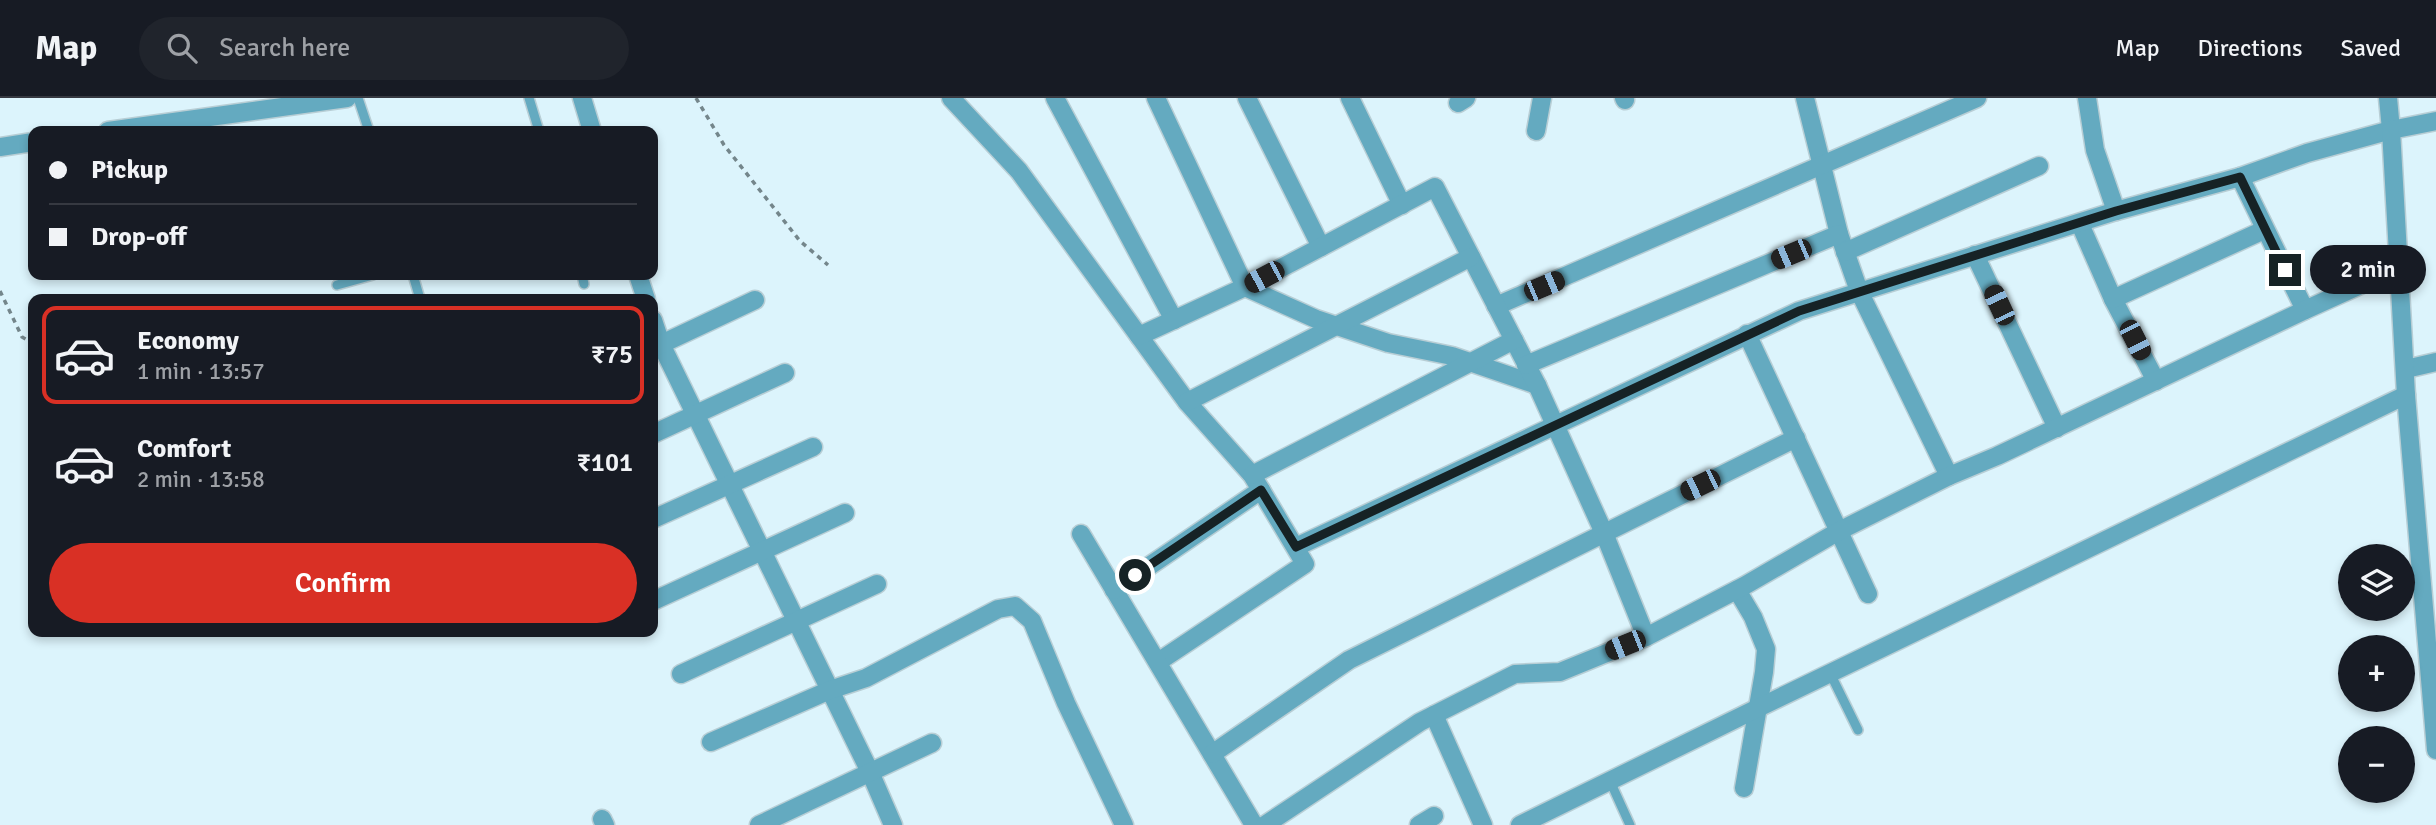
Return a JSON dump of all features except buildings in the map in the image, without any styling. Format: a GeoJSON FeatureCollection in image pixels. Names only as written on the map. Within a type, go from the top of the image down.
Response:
{"type":"FeatureCollection","features":[{"type":"Feature","properties":{"kind":"street"},"geometry":{"type":"LineString","coordinates":[[144,126],[347,98]]}},
{"type":"Feature","properties":{"kind":"street"},"geometry":{"type":"LineString","coordinates":[[582,98],[590,126]]}},
{"type":"Feature","properties":{"kind":"street"},"geometry":{"type":"LineString","coordinates":[[1055,98],[1174,320]]}},
{"type":"Feature","properties":{"kind":"street"},"geometry":{"type":"LineString","coordinates":[[1156,98],[1245,287],[1316,319],[1388,343],[1452,356],[1536,385]]}},
{"type":"Feature","properties":{"kind":"street"},"geometry":{"type":"LineString","coordinates":[[1247,98],[1321,247]]}},
{"type":"Feature","properties":{"kind":"street"},"geometry":{"type":"LineString","coordinates":[[1350,98],[1402,205]]}},
{"type":"Feature","properties":{"kind":"street"},"geometry":{"type":"LineString","coordinates":[[1536,131],[1542,98]]}},
{"type":"Feature","properties":{"kind":"street"},"geometry":{"type":"LineString","coordinates":[[1805,98],[1842,243],[1859,291],[1949,476]]}},
{"type":"Feature","properties":{"kind":"street"},"geometry":{"type":"LineString","coordinates":[[1496,306],[1977,98]]}},
{"type":"Feature","properties":{"kind":"street"},"geometry":{"type":"LineString","coordinates":[[2087,98],[2095,150],[2116,211]]}},
{"type":"Feature","properties":{"kind":"street"},"geometry":{"type":"LineString","coordinates":[[2388,98],[2406,395],[2436,750]]}},
{"type":"Feature","properties":{"kind":"street"},"geometry":{"type":"LineString","coordinates":[[957,100],[1019,171],[1187,402],[1257,483],[1305,564],[1158,662]]}},
{"type":"Feature","properties":{"kind":"street"},"geometry":{"type":"LineString","coordinates":[[1296,547],[1799,311],[2116,211],[2240,177],[2307,153],[2436,121]]}},
{"type":"Feature","properties":{"kind":"street"},"geometry":{"type":"LineString","coordinates":[[0,147],[28,143]]}},
{"type":"Feature","properties":{"kind":"street"},"geometry":{"type":"LineString","coordinates":[[1526,365],[2039,166]]}},
{"type":"Feature","properties":{"kind":"street"},"geometry":{"type":"LineString","coordinates":[[2240,177],[2305,310]]}},
{"type":"Feature","properties":{"kind":"street"},"geometry":{"type":"LineString","coordinates":[[1139,336],[1245,287],[1435,187],[1536,385],[1604,533],[1646,637]]}},
{"type":"Feature","properties":{"kind":"street"},"geometry":{"type":"LineString","coordinates":[[2080,223],[2113,299],[2156,381]]}},
{"type":"Feature","properties":{"kind":"street"},"geometry":{"type":"LineString","coordinates":[[2113,299],[2264,230]]}},
{"type":"Feature","properties":{"kind":"street"},"geometry":{"type":"LineString","coordinates":[[1975,256],[2057,428]]}},
{"type":"Feature","properties":{"kind":"street"},"geometry":{"type":"LineString","coordinates":[[1187,402],[1471,257]]}},
{"type":"Feature","properties":{"kind":"street"},"geometry":{"type":"LineString","coordinates":[[1265,825],[1420,722],[1515,674],[1560,672],[1646,637],[1737,590],[1839,531],[1949,476],[2398,268]]}},
{"type":"Feature","properties":{"kind":"street"},"geometry":{"type":"LineString","coordinates":[[658,346],[755,300]]}},
{"type":"Feature","properties":{"kind":"street"},"geometry":{"type":"LineString","coordinates":[[1747,334],[1868,594]]}},
{"type":"Feature","properties":{"kind":"street"},"geometry":{"type":"LineString","coordinates":[[1114,590],[1257,483],[1514,340]]}},
{"type":"Feature","properties":{"kind":"street"},"geometry":{"type":"LineString","coordinates":[[658,348],[730,486],[870,772],[893,825]]}},
{"type":"Feature","properties":{"kind":"street"},"geometry":{"type":"LineString","coordinates":[[2406,369],[2436,362]]}},
{"type":"Feature","properties":{"kind":"street"},"geometry":{"type":"LineString","coordinates":[[658,432],[785,373]]}},
{"type":"Feature","properties":{"kind":"street"},"geometry":{"type":"LineString","coordinates":[[1529,823],[1758,708],[2406,395]]}},
{"type":"Feature","properties":{"kind":"street"},"geometry":{"type":"LineString","coordinates":[[1212,754],[1349,660],[1796,438]]}},
{"type":"Feature","properties":{"kind":"street"},"geometry":{"type":"LineString","coordinates":[[658,517],[813,447]]}},
{"type":"Feature","properties":{"kind":"street"},"geometry":{"type":"LineString","coordinates":[[658,599],[845,513]]}},
{"type":"Feature","properties":{"kind":"street"},"geometry":{"type":"LineString","coordinates":[[1081,534],[1254,825]]}},
{"type":"Feature","properties":{"kind":"street"},"geometry":{"type":"LineString","coordinates":[[681,674],[877,584]]}},
{"type":"Feature","properties":{"kind":"street"},"geometry":{"type":"LineString","coordinates":[[1737,590],[1753,617],[1766,649],[1744,788]]}},
{"type":"Feature","properties":{"kind":"street"},"geometry":{"type":"LineString","coordinates":[[711,742],[866,677],[998,609],[1015,606],[1032,621],[1066,703],[1124,825]]}},
{"type":"Feature","properties":{"kind":"street"},"geometry":{"type":"LineString","coordinates":[[1434,715],[1483,825]]}},
{"type":"Feature","properties":{"kind":"street"},"geometry":{"type":"LineString","coordinates":[[759,825],[932,743]]}},
{"type":"Feature","properties":{"kind":"lane"},"geometry":{"type":"LineString","coordinates":[[358,98],[367,126]]}},
{"type":"Feature","properties":{"kind":"lane"},"geometry":{"type":"LineString","coordinates":[[529,98],[537,126]]}},
{"type":"Feature","properties":{"kind":"lane"},"geometry":{"type":"LineString","coordinates":[[338,285],[356,280]]}},
{"type":"Feature","properties":{"kind":"lane"},"geometry":{"type":"LineString","coordinates":[[1830,673],[1858,730]]}},
{"type":"Feature","properties":{"kind":"lane"},"geometry":{"type":"LineString","coordinates":[[1610,781],[1630,825]]}},
{"type":"Feature","properties":{"kind":"path"},"geometry":{"type":"LineString","coordinates":[[696,98],[724,145],[800,241],[828,265]]}},
{"type":"Feature","properties":{"kind":"path"},"geometry":{"type":"LineString","coordinates":[[0,291],[22,337],[28,340]]}},
{"type":"Feature","properties":{"kind":"route"},"geometry":{"type":"LineString","coordinates":[[1135,575],[1261,490],[1296,547],[1799,311],[2116,211],[2240,177],[2285,270]]}}]}
